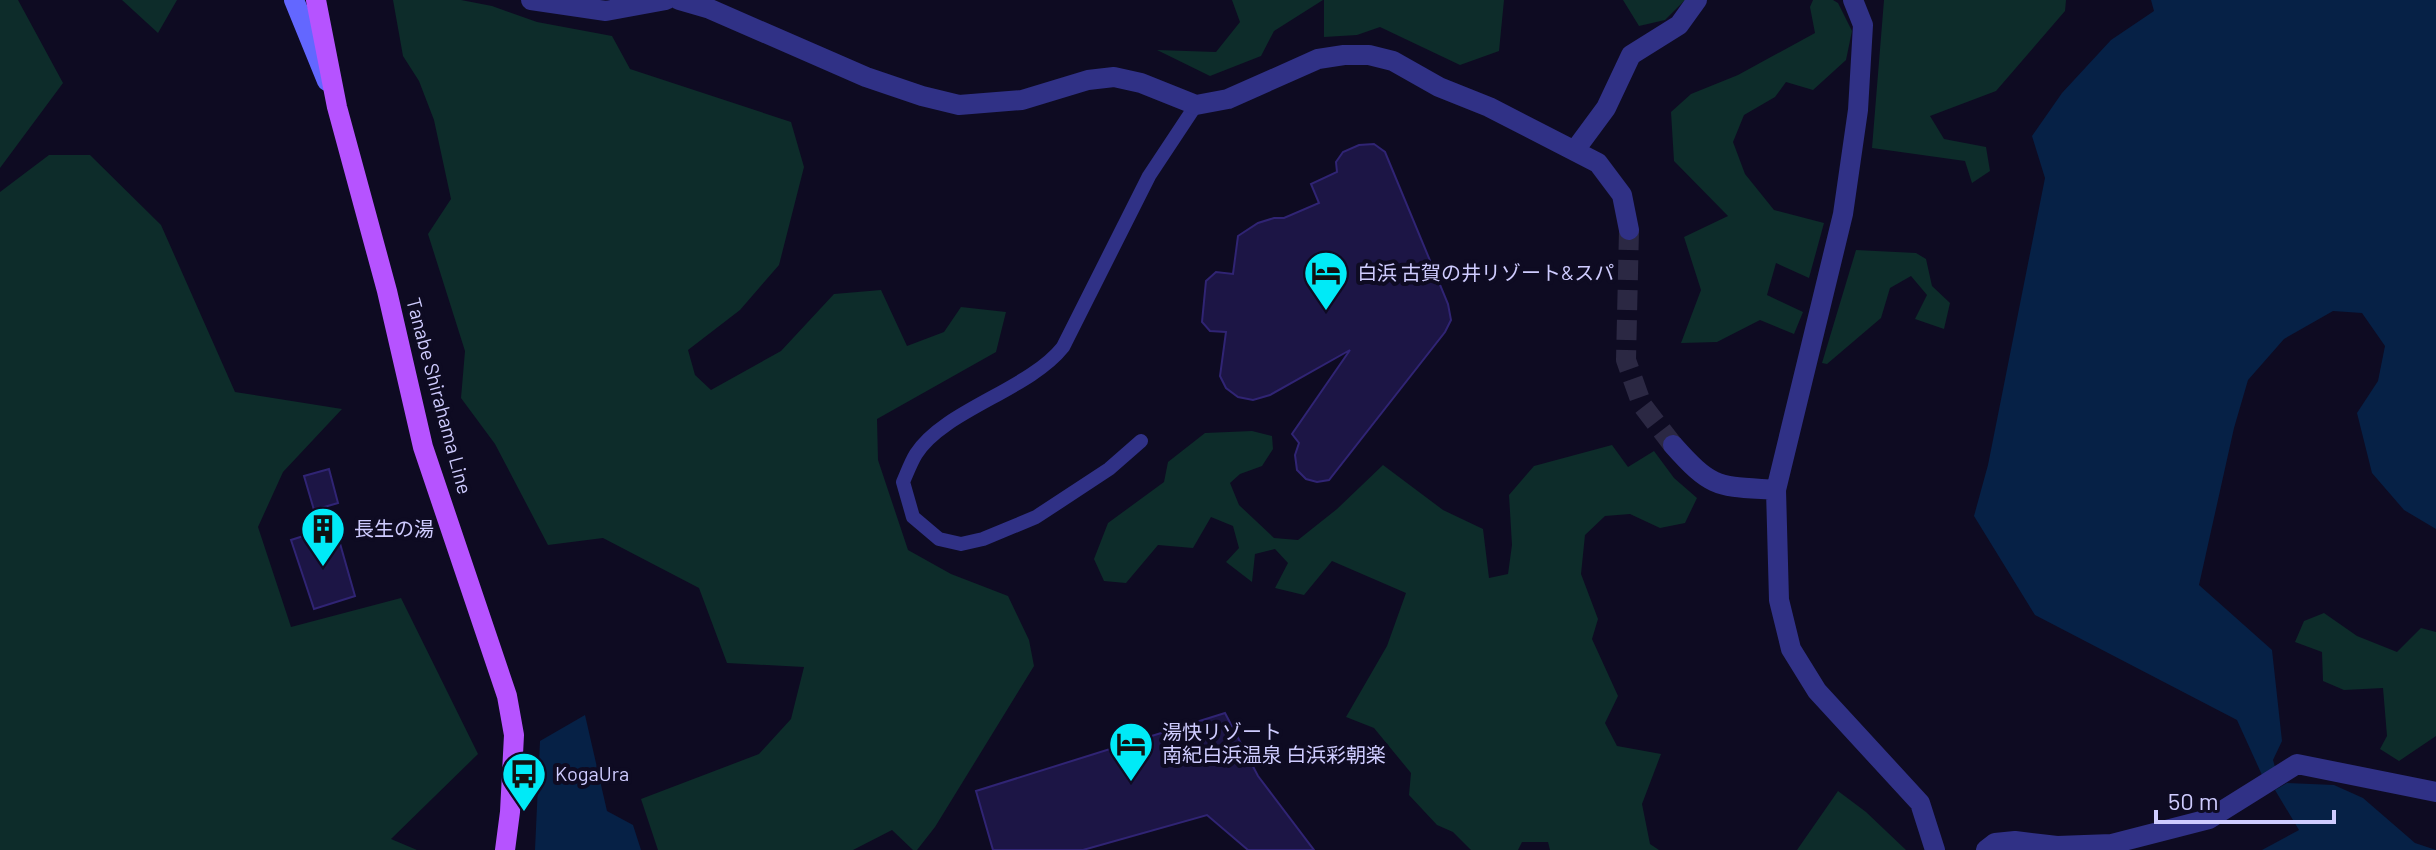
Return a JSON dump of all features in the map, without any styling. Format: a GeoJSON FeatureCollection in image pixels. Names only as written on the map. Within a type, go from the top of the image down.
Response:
{"type":"FeatureCollection","features":[{"type":"Feature","properties":{"kind":"main road","name":"Tanabe Shirahama Line"},"geometry":{"type":"LineString","coordinates":[[316,0],[337,107],[387,291],[423,447],[507,696],[514,735],[505,850]]}},
{"type":"Feature","properties":{"kind":"street"},"geometry":{"type":"LineString","coordinates":[[294,0],[337,107]]}},
{"type":"Feature","properties":{"kind":"street"},"geometry":{"type":"LineString","coordinates":[[531,0],[606,11],[666,0]]}},
{"type":"Feature","properties":{"kind":"street"},"geometry":{"type":"LineString","coordinates":[[679,0],[710,9],[866,77],[959,105],[1022,100],[1088,80],[1114,77],[1141,83],[1196,105],[1228,99],[1318,59],[1369,55],[1393,61],[1439,87],[1489,107],[1598,163],[1622,195],[1629,230]]}},
{"type":"Feature","properties":{"kind":"street"},"geometry":{"type":"LineString","coordinates":[[1575,150],[1606,108],[1631,55],[1679,25],[1697,0]]}},
{"type":"Feature","properties":{"kind":"street"},"geometry":{"type":"LineString","coordinates":[[1853,0],[1863,25],[1858,110],[1843,214],[1776,490],[1779,600],[1791,649],[1817,691],[1920,803],[1935,850]]}},
{"type":"Feature","properties":{"kind":"street"},"geometry":{"type":"LineString","coordinates":[[1673,445],[1698,473],[1720,486],[1776,490]]}},
{"type":"Feature","properties":{"kind":"street"},"geometry":{"type":"LineString","coordinates":[[1986,850],[1995,843],[2015,841],[2057,846],[2112,844],[2209,819],[2297,764],[2436,792]]}},
{"type":"Feature","properties":{"kind":"lane"},"geometry":{"type":"LineString","coordinates":[[1141,441],[1109,469],[1036,517],[983,539],[961,544],[939,539],[913,517],[903,482],[917,452],[939,431],[1042,367],[1063,347],[1149,176],[1196,105]]}},
{"type":"Feature","properties":{"kind":"green space"},"geometry":{"type":"Polygon","coordinates":[[[0,0],[18,0],[63,83],[0,168],[0,0]]]}},
{"type":"Feature","properties":{"kind":"green space"},"geometry":{"type":"Polygon","coordinates":[[[122,0],[177,0],[158,33],[122,0]]]}},
{"type":"Feature","properties":{"kind":"green space"},"geometry":{"type":"Polygon","coordinates":[[[393,0],[461,0],[492,6],[537,22],[612,36],[630,69],[791,122],[804,167],[779,265],[740,310],[688,350],[695,375],[711,390],[781,351],[834,294],[881,290],[907,346],[944,332],[961,307],[1006,312],[996,352],[877,419],[878,460],[908,550],[951,574],[1008,596],[1029,640],[1034,666],[935,827],[917,850],[913,850],[892,830],[853,850],[658,850],[641,799],[759,754],[791,719],[804,667],[727,663],[699,588],[603,538],[548,545],[495,444],[461,398],[465,351],[428,234],[451,199],[434,120],[419,81],[403,56],[393,0]]]}},
{"type":"Feature","properties":{"kind":"green space"},"geometry":{"type":"Polygon","coordinates":[[[1232,0],[1323,0],[1274,31],[1261,56],[1210,76],[1157,50],[1216,52],[1240,22],[1232,0]]]}},
{"type":"Feature","properties":{"kind":"green space"},"geometry":{"type":"Polygon","coordinates":[[[1324,0],[1504,0],[1499,51],[1460,65],[1380,27],[1357,35],[1324,37],[1324,0]]]}},
{"type":"Feature","properties":{"kind":"green space"},"geometry":{"type":"Polygon","coordinates":[[[1623,0],[1685,0],[1665,20],[1639,26],[1623,0]]]}},
{"type":"Feature","properties":{"kind":"green space"},"geometry":{"type":"Polygon","coordinates":[[[1813,0],[1838,3],[1852,31],[1846,60],[1813,90],[1786,82],[1775,97],[1744,115],[1733,142],[1745,174],[1774,210],[1824,223],[1809,278],[1776,263],[1767,295],[1803,312],[1794,334],[1760,320],[1717,342],[1681,343],[1701,290],[1684,237],[1728,216],[1674,161],[1671,112],[1691,94],[1738,75],[1815,33],[1810,7],[1813,0]]]}},
{"type":"Feature","properties":{"kind":"green space"},"geometry":{"type":"Polygon","coordinates":[[[1884,0],[2066,0],[2065,11],[1996,91],[1930,116],[1944,139],[1986,147],[1990,171],[1972,183],[1965,161],[1872,148],[1884,0]]]}},
{"type":"Feature","properties":{"kind":"green space"},"geometry":{"type":"Polygon","coordinates":[[[49,155],[90,155],[161,225],[235,392],[342,409],[283,472],[258,527],[291,627],[401,598],[478,754],[391,839],[417,850],[0,850],[0,192],[49,155]]]}},
{"type":"Feature","properties":{"kind":"green space"},"geometry":{"type":"Polygon","coordinates":[[[1856,250],[1916,253],[1926,259],[1932,286],[1950,303],[1944,329],[1915,319],[1927,295],[1911,276],[1890,288],[1881,318],[1827,364],[1822,363],[1856,250]]]}},
{"type":"Feature","properties":{"kind":"green space"},"geometry":{"type":"Polygon","coordinates":[[[1252,431],[1272,436],[1273,449],[1262,466],[1240,474],[1230,483],[1239,505],[1274,538],[1298,540],[1337,509],[1383,465],[1443,510],[1483,529],[1489,578],[1508,574],[1512,545],[1509,495],[1534,466],[1612,445],[1628,467],[1654,451],[1674,478],[1697,498],[1685,523],[1660,528],[1630,514],[1605,516],[1585,535],[1581,574],[1598,619],[1592,639],[1618,696],[1605,723],[1617,746],[1661,754],[1642,804],[1650,844],[1659,850],[1550,850],[1548,842],[1522,842],[1518,850],[1471,850],[1453,832],[1437,825],[1409,795],[1411,773],[1374,728],[1346,717],[1387,646],[1406,593],[1332,561],[1304,595],[1275,588],[1288,563],[1275,549],[1255,554],[1252,582],[1226,562],[1239,548],[1233,526],[1211,517],[1193,548],[1158,545],[1126,583],[1104,581],[1094,559],[1108,523],[1164,482],[1168,462],[1205,433],[1252,431]]]}},
{"type":"Feature","properties":{"kind":"green space"},"geometry":{"type":"Polygon","coordinates":[[[2324,613],[2357,636],[2397,652],[2421,628],[2436,632],[2436,736],[2399,761],[2380,749],[2387,736],[2383,688],[2344,690],[2323,681],[2322,652],[2295,642],[2304,621],[2324,613]]]}},
{"type":"Feature","properties":{"kind":"green space"},"geometry":{"type":"Polygon","coordinates":[[[1838,791],[1866,812],[1906,850],[1797,850],[1838,791]]]}},
{"type":"Feature","properties":{"kind":"water"},"geometry":{"type":"Polygon","coordinates":[[[2151,0],[2436,0],[2436,529],[2404,510],[2372,473],[2357,413],[2378,381],[2385,346],[2362,313],[2333,311],[2284,339],[2248,380],[2234,428],[2199,585],[2272,650],[2282,741],[2273,760],[2275,767],[2262,775],[2237,720],[2035,615],[1974,516],[1988,465],[2045,178],[2032,136],[2062,93],[2111,40],[2154,11],[2151,0]]]}},
{"type":"Feature","properties":{"kind":"water"},"geometry":{"type":"Polygon","coordinates":[[[585,715],[607,811],[633,825],[641,850],[535,850],[540,741],[585,715]]]}},
{"type":"Feature","properties":{"kind":"water"},"geometry":{"type":"Polygon","coordinates":[[[2287,783],[2334,785],[2363,798],[2415,843],[2436,850],[2262,850],[2299,830],[2275,790],[2287,783]]]}},
{"type":"Feature","properties":{"kind":"building","name":"白浜 古賀の井リゾート&スパ"},"geometry":{"type":"Polygon","coordinates":[[[1374,144],[1385,152],[1448,304],[1451,320],[1445,332],[1329,480],[1317,482],[1306,479],[1297,470],[1295,455],[1299,443],[1292,434],[1350,350],[1270,395],[1253,400],[1238,397],[1226,388],[1220,376],[1226,332],[1210,331],[1202,322],[1206,281],[1216,272],[1233,274],[1238,236],[1258,223],[1284,218],[1319,203],[1311,184],[1337,172],[1336,162],[1343,152],[1359,145],[1374,144]]]}},
{"type":"Feature","properties":{"kind":"building"},"geometry":{"type":"Polygon","coordinates":[[[329,469],[338,503],[314,510],[304,476],[329,469]]]}},
{"type":"Feature","properties":{"kind":"building","name":"長生の湯"},"geometry":{"type":"Polygon","coordinates":[[[335,526],[355,596],[314,609],[291,540],[335,526]]]}},
{"type":"Feature","properties":{"kind":"building","name":"湯快リゾート 南紀白浜温泉 白浜彩朝楽"},"geometry":{"type":"Polygon","coordinates":[[[1225,713],[1258,776],[1314,850],[1248,850],[1207,815],[1083,850],[993,850],[976,791],[1225,713]]]}},
{"type":"Feature","properties":{"kind":"tunnel"},"geometry":{"type":"LineString","coordinates":[[1629,230],[1626,360],[1642,405],[1673,445]]}},
{"type":"Feature","properties":{"kind":"place","name":"白浜 古賀の井リゾート&スパ"},"geometry":{"type":"Point","coordinates":[1326,312]}},
{"type":"Feature","properties":{"kind":"place","name":"長生の湯"},"geometry":{"type":"Point","coordinates":[323,568]}},
{"type":"Feature","properties":{"kind":"place","name":"湯快リゾート 南紀白浜温泉 白浜彩朝楽"},"geometry":{"type":"Point","coordinates":[1131,783]}},
{"type":"Feature","properties":{"kind":"place","name":"KogaUra"},"geometry":{"type":"Point","coordinates":[524,813]}}]}
